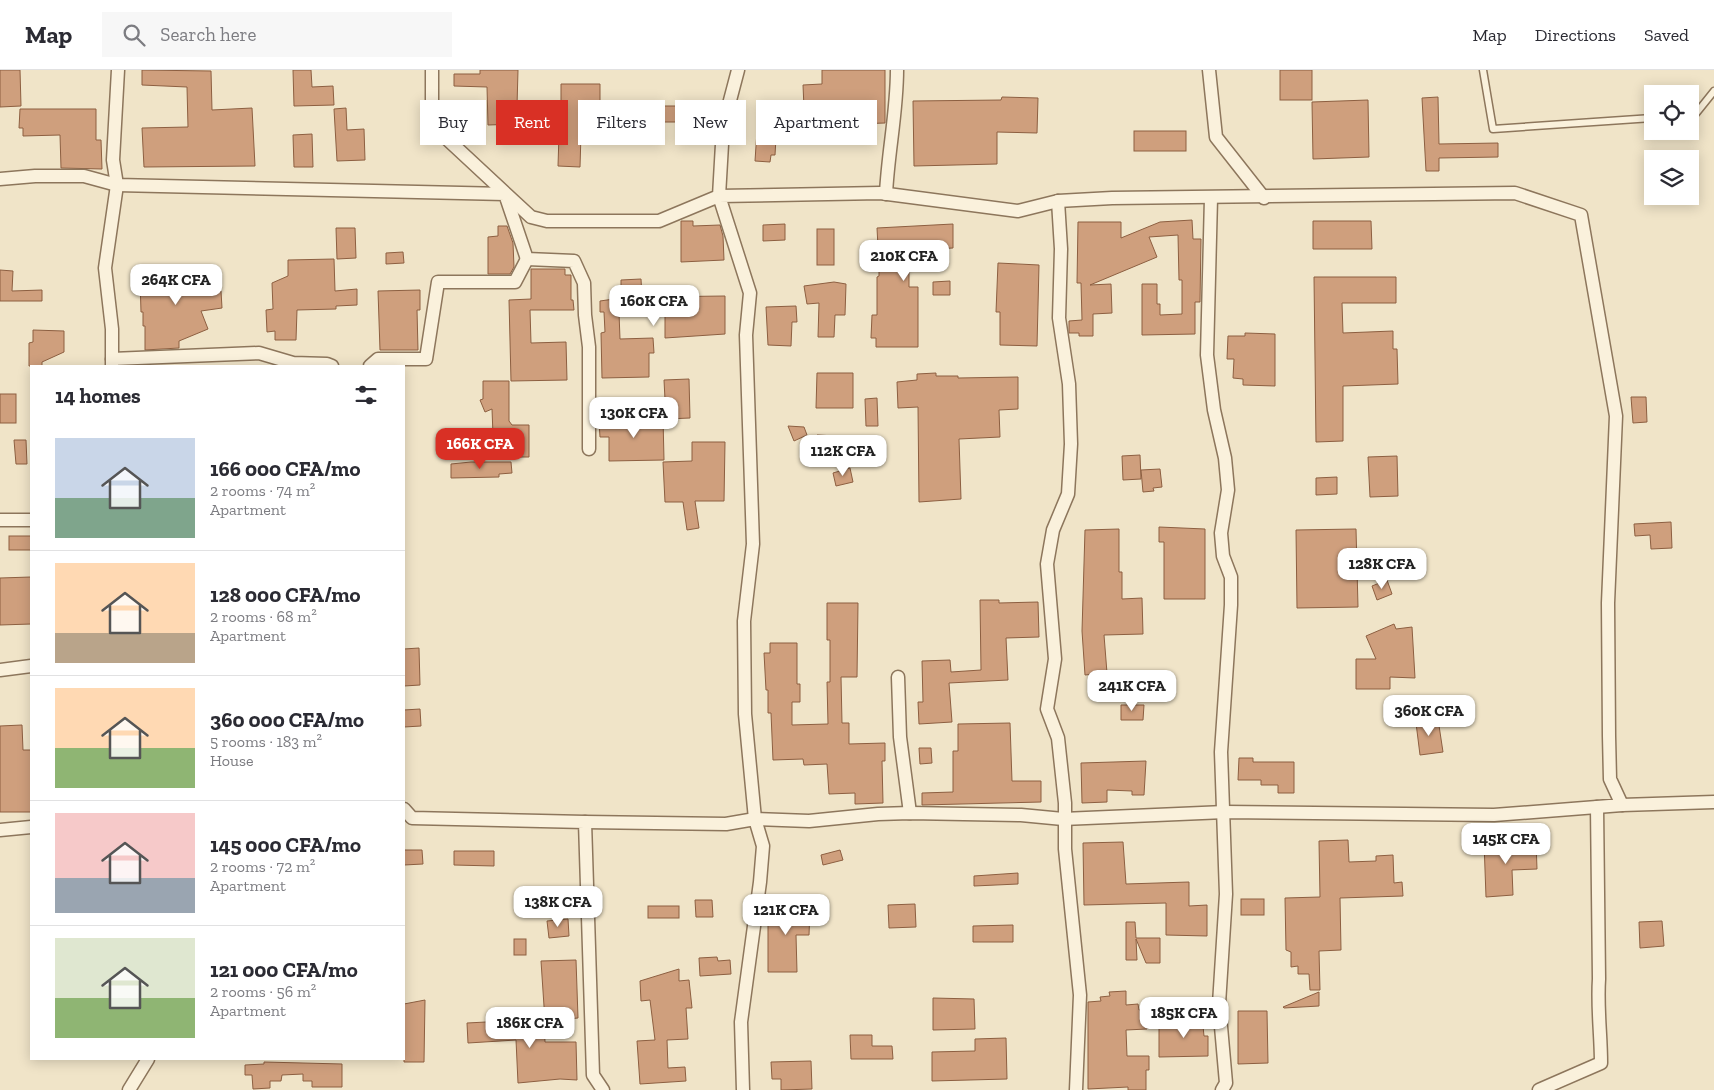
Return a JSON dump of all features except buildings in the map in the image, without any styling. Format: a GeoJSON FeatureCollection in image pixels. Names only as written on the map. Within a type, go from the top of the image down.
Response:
{"type":"FeatureCollection","features":[{"type":"Feature","properties":{"kind":"street"},"geometry":{"type":"LineString","coordinates":[[118,70],[113,160],[118,185],[105,268],[112,329],[112,363],[259,353],[293,364],[329,365]]}},
{"type":"Feature","properties":{"kind":"street"},"geometry":{"type":"LineString","coordinates":[[432,70],[432,125],[531,217],[547,221],[659,221],[719,196],[886,194],[1018,211],[1058,201],[1112,198],[1264,198],[1514,193],[1581,215],[1616,416],[1608,603],[1609,736],[1610,779],[1622,805]]}},
{"type":"Feature","properties":{"kind":"street"},"geometry":{"type":"LineString","coordinates":[[738,70],[723,127],[719,196],[750,293],[746,344],[754,544],[744,621],[745,714],[755,819],[763,846],[741,1022],[743,1090]]}},
{"type":"Feature","properties":{"kind":"street"},"geometry":{"type":"LineString","coordinates":[[886,194],[888,152],[897,96],[898,70]]}},
{"type":"Feature","properties":{"kind":"street"},"geometry":{"type":"LineString","coordinates":[[1210,70],[1216,136],[1264,198]]}},
{"type":"Feature","properties":{"kind":"street"},"geometry":{"type":"LineString","coordinates":[[0,179],[35,176],[84,176],[118,185],[505,194]]}},
{"type":"Feature","properties":{"kind":"street"},"geometry":{"type":"LineString","coordinates":[[371,365],[378,359],[426,359],[438,282],[515,282],[527,259],[505,194]]}},
{"type":"Feature","properties":{"kind":"street"},"geometry":{"type":"LineString","coordinates":[[1211,198],[1207,355],[1214,410],[1225,458],[1228,490],[1221,533],[1223,556],[1231,577],[1221,752],[1225,812],[1226,894],[1219,1004],[1226,1083],[1222,1090]]}},
{"type":"Feature","properties":{"kind":"street"},"geometry":{"type":"LineString","coordinates":[[1058,201],[1061,249],[1059,318],[1068,384],[1071,444],[1068,494],[1053,530],[1047,564],[1054,659],[1047,710],[1058,738],[1064,803],[1063,820],[1080,995],[1076,1090]]}},
{"type":"Feature","properties":{"kind":"street"},"geometry":{"type":"LineString","coordinates":[[527,259],[574,261],[584,283],[584,315],[589,347],[590,450]]}},
{"type":"Feature","properties":{"kind":"street"},"geometry":{"type":"LineString","coordinates":[[0,520],[30,520]]}},
{"type":"Feature","properties":{"kind":"street"},"geometry":{"type":"LineString","coordinates":[[0,670],[30,666]]}},
{"type":"Feature","properties":{"kind":"street"},"geometry":{"type":"LineString","coordinates":[[898,677],[900,738],[910,814]]}},
{"type":"Feature","properties":{"kind":"street"},"geometry":{"type":"LineString","coordinates":[[406,815],[585,822],[726,824],[755,819],[809,821],[878,814],[1021,815],[1063,820],[1225,812],[1494,815],[1622,805],[1714,802]]}},
{"type":"Feature","properties":{"kind":"street"},"geometry":{"type":"LineString","coordinates":[[1539,1090],[1601,1063],[1600,1011],[1597,1000],[1600,979],[1597,807]]}},
{"type":"Feature","properties":{"kind":"street"},"geometry":{"type":"LineString","coordinates":[[585,822],[592,1075],[603,1090]]}},
{"type":"Feature","properties":{"kind":"street"},"geometry":{"type":"LineString","coordinates":[[0,830],[30,827]]}},
{"type":"Feature","properties":{"kind":"street"},"geometry":{"type":"LineString","coordinates":[[129,1090],[147,1060]]}},
{"type":"Feature","properties":{"kind":"lane"},"geometry":{"type":"LineString","coordinates":[[1483,70],[1493,129],[1644,119]]}},
{"type":"Feature","properties":{"kind":"lane"},"geometry":{"type":"LineString","coordinates":[[1699,110],[1714,91]]}}]}
